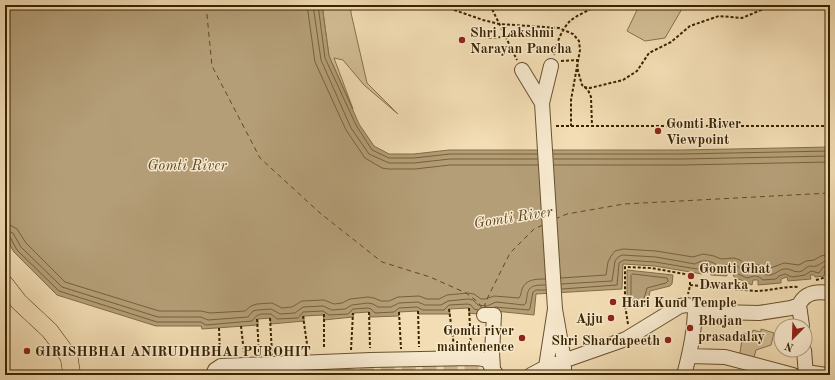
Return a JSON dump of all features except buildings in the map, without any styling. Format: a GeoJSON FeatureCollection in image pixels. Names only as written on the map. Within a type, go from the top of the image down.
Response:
{"type":"FeatureCollection","features":[{"type":"Feature","properties":{"kind":"main road"},"geometry":{"type":"LineString","coordinates":[[5,284],[19,302],[50,331],[69,357],[72,375]]}},
{"type":"Feature","properties":{"kind":"street"},"geometry":{"type":"LineString","coordinates":[[552,64],[542,109],[555,309],[564,361],[564,375]]}},
{"type":"Feature","properties":{"kind":"street"},"geometry":{"type":"LineString","coordinates":[[522,70],[542,109]]}},
{"type":"Feature","properties":{"kind":"street"},"geometry":{"type":"LineString","coordinates":[[531,375],[545,371],[564,361],[630,337],[680,306],[690,306],[717,312],[758,313],[791,308],[820,292],[830,293]]}},
{"type":"Feature","properties":{"kind":"street"},"geometry":{"type":"LineString","coordinates":[[803,318],[804,300]]}},
{"type":"Feature","properties":{"kind":"street"},"geometry":{"type":"LineString","coordinates":[[684,375],[695,321],[690,306]]}},
{"type":"Feature","properties":{"kind":"street"},"geometry":{"type":"LineString","coordinates":[[545,371],[555,309]]}},
{"type":"Feature","properties":{"kind":"street"},"geometry":{"type":"LineString","coordinates":[[484,314],[494,316],[492,353],[495,373]]}},
{"type":"Feature","properties":{"kind":"street"},"geometry":{"type":"LineString","coordinates":[[689,356],[725,357],[802,374],[826,375]]}},
{"type":"Feature","properties":{"kind":"street"},"geometry":{"type":"LineString","coordinates":[[217,371],[245,365],[472,358],[485,359],[490,362],[495,373]]}},
{"type":"Feature","properties":{"kind":"street"},"geometry":{"type":"LineString","coordinates":[[802,374],[803,358]]}},
{"type":"Feature","properties":{"kind":"path"},"geometry":{"type":"LineString","coordinates":[[440,5],[499,24],[559,28],[565,29],[572,34],[579,41],[580,50],[571,100],[571,126]]}},
{"type":"Feature","properties":{"kind":"path"},"geometry":{"type":"LineString","coordinates":[[490,5],[522,70]]}},
{"type":"Feature","properties":{"kind":"path"},"geometry":{"type":"LineString","coordinates":[[578,60],[552,64],[555,47],[571,21],[598,5]]}},
{"type":"Feature","properties":{"kind":"path"},"geometry":{"type":"LineString","coordinates":[[584,87],[590,88],[623,80],[636,72],[649,52],[671,42],[690,26],[719,16],[742,18],[773,5]]}},
{"type":"Feature","properties":{"kind":"path"},"geometry":{"type":"LineString","coordinates":[[474,34],[492,39],[505,35]]}},
{"type":"Feature","properties":{"kind":"path"},"geometry":{"type":"LineString","coordinates":[[578,60],[578,71],[582,85],[590,93],[591,97],[592,126]]}},
{"type":"Feature","properties":{"kind":"path"},"geometry":{"type":"LineString","coordinates":[[556,126],[830,126]]}},
{"type":"Feature","properties":{"kind":"path"},"geometry":{"type":"LineString","coordinates":[[630,337],[625,306],[625,267],[651,268],[690,275],[690,306]]}},
{"type":"Feature","properties":{"kind":"path"},"geometry":{"type":"LineString","coordinates":[[690,285],[755,291],[766,291],[789,286],[804,288],[804,300]]}},
{"type":"Feature","properties":{"kind":"path"},"geometry":{"type":"LineString","coordinates":[[469,308],[472,358]]}},
{"type":"Feature","properties":{"kind":"path"},"geometry":{"type":"LineString","coordinates":[[418,310],[419,360]]}},
{"type":"Feature","properties":{"kind":"path"},"geometry":{"type":"LineString","coordinates":[[449,310],[456,358]]}},
{"type":"Feature","properties":{"kind":"path"},"geometry":{"type":"LineString","coordinates":[[370,312],[370,360]]}},
{"type":"Feature","properties":{"kind":"path"},"geometry":{"type":"LineString","coordinates":[[399,312],[402,360]]}},
{"type":"Feature","properties":{"kind":"path"},"geometry":{"type":"LineString","coordinates":[[350,362],[353,313]]}},
{"type":"Feature","properties":{"kind":"path"},"geometry":{"type":"LineString","coordinates":[[316,362],[324,314]]}},
{"type":"Feature","properties":{"kind":"path"},"geometry":{"type":"LineString","coordinates":[[303,316],[316,362]]}},
{"type":"Feature","properties":{"kind":"path"},"geometry":{"type":"LineString","coordinates":[[266,364],[270,318]]}},
{"type":"Feature","properties":{"kind":"path"},"geometry":{"type":"LineString","coordinates":[[257,319],[266,364]]}},
{"type":"Feature","properties":{"kind":"path"},"geometry":{"type":"LineString","coordinates":[[241,326],[245,365]]}},
{"type":"Feature","properties":{"kind":"path"},"geometry":{"type":"LineString","coordinates":[[217,371],[220,328]]}},
{"type":"Feature","properties":{"kind":"shaded area"},"geometry":{"type":"Polygon","coordinates":[[[322,5],[351,5],[351,13],[367,83],[398,114],[364,85],[343,60],[334,58],[353,109],[329,56],[322,5]]]}},
{"type":"Feature","properties":{"kind":"shaded area"},"geometry":{"type":"Polygon","coordinates":[[[634,5],[688,5],[683,7],[665,38],[645,41],[627,31],[637,10],[634,5]]]}},
{"type":"Feature","properties":{"kind":"shaded area"},"geometry":{"type":"Polygon","coordinates":[[[761,329],[773,333],[771,345],[756,350],[753,361],[739,359],[743,333],[752,335],[753,330],[761,332],[761,329]]]}},
{"type":"Feature","properties":{"kind":"water","name":"Gomti River"},"geometry":{"type":"Polygon","coordinates":[[[5,5],[322,5],[329,56],[359,124],[374,146],[389,154],[414,154],[449,150],[682,150],[830,147],[830,269],[825,270],[824,276],[815,277],[814,275],[810,275],[811,279],[788,281],[787,277],[781,279],[781,283],[758,285],[758,280],[753,280],[752,285],[734,277],[733,273],[727,273],[727,276],[711,275],[711,271],[703,269],[702,274],[655,266],[623,264],[622,289],[536,294],[534,315],[495,311],[484,315],[469,313],[469,308],[449,309],[450,314],[418,314],[418,311],[399,312],[399,316],[370,317],[369,312],[354,313],[353,317],[324,320],[323,315],[304,316],[304,321],[271,324],[270,318],[258,319],[258,325],[202,329],[201,326],[156,326],[57,295],[14,252],[5,237],[5,5]]]}},
{"type":"Feature","properties":{"kind":"water"},"geometry":{"type":"Polygon","coordinates":[[[627,270],[673,275],[672,284],[670,286],[650,291],[647,307],[627,305],[627,270]]]}},
{"type":"Feature","properties":{"kind":"ferry route"},"geometry":{"type":"LineString","coordinates":[[206,5],[212,66],[260,158],[320,213],[382,262],[430,277],[466,293],[478,302],[482,308]]}},
{"type":"Feature","properties":{"kind":"ferry route"},"geometry":{"type":"LineString","coordinates":[[555,219],[567,214],[624,204],[830,193]]}},
{"type":"Feature","properties":{"kind":"ferry route"},"geometry":{"type":"LineString","coordinates":[[485,308],[488,297],[510,253],[534,229],[543,225]]}},
{"type":"Feature","properties":{"kind":"tunnel"},"geometry":{"type":"LineString","coordinates":[[276,375],[322,370],[389,366],[485,366],[493,370]]}},
{"type":"Feature","properties":{"kind":"place","name":"Shri Lakshmi Narayan Pancha"},"geometry":{"type":"Point","coordinates":[462,40]}},
{"type":"Feature","properties":{"kind":"place","name":"Gomti River Viewpoint"},"geometry":{"type":"Point","coordinates":[658,131]}},
{"type":"Feature","properties":{"kind":"place","name":"Gomti Ghat Dwarka"},"geometry":{"type":"Point","coordinates":[691,276]}},
{"type":"Feature","properties":{"kind":"place","name":"Hari Kund Temple"},"geometry":{"type":"Point","coordinates":[613,302]}},
{"type":"Feature","properties":{"kind":"place","name":"Ajju"},"geometry":{"type":"Point","coordinates":[611,318]}},
{"type":"Feature","properties":{"kind":"place","name":"Bhojan prasadalay"},"geometry":{"type":"Point","coordinates":[690,328]}},
{"type":"Feature","properties":{"kind":"place","name":"Gomti river maintenence"},"geometry":{"type":"Point","coordinates":[522,338]}},
{"type":"Feature","properties":{"kind":"place","name":"Shri Shardapeeth"},"geometry":{"type":"Point","coordinates":[668,340]}},
{"type":"Feature","properties":{"kind":"place","name":"GIRISHBHAI ANIRUDHBHAI PUROHIT"},"geometry":{"type":"Point","coordinates":[27,351]}}]}
